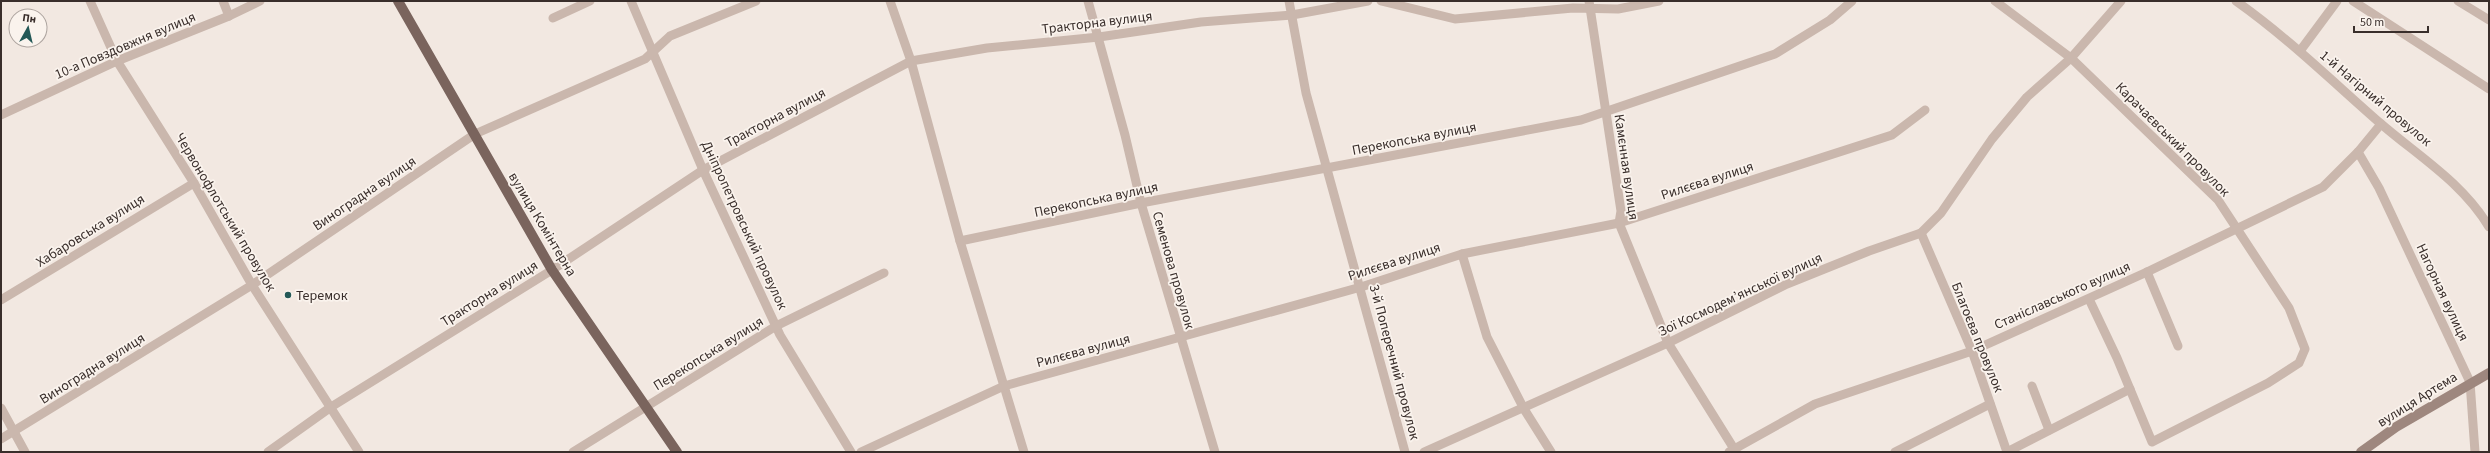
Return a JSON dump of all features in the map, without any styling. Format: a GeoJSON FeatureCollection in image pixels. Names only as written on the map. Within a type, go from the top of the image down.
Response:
{"type":"FeatureCollection","features":[{"type":"Feature","properties":{"kind":"main road","name":"вулиця Комінтерна"},"geometry":{"type":"LineString","coordinates":[[398,1],[552,270],[648,407],[677,452]]}},
{"type":"Feature","properties":{"kind":"street","name":"Червонофлотський провулок"},"geometry":{"type":"LineString","coordinates":[[90,1],[116,61],[194,182],[252,285],[359,452]]}},
{"type":"Feature","properties":{"kind":"street"},"geometry":{"type":"LineString","coordinates":[[223,1],[229,16]]}},
{"type":"Feature","properties":{"kind":"street","name":"10-а Повздовжня вулиця"},"geometry":{"type":"LineString","coordinates":[[1,115],[116,61],[229,16],[260,1]]}},
{"type":"Feature","properties":{"kind":"street"},"geometry":{"type":"LineString","coordinates":[[553,18],[590,1]]}},
{"type":"Feature","properties":{"kind":"street","name":"Дніпропетровський провулок"},"geometry":{"type":"LineString","coordinates":[[631,1],[651,52],[703,170],[776,326],[851,452]]}},
{"type":"Feature","properties":{"kind":"street","name":"Виноградна вулиця"},"geometry":{"type":"LineString","coordinates":[[1,439],[252,285],[475,134],[646,60],[651,52],[670,36],[756,1]]}},
{"type":"Feature","properties":{"kind":"street"},"geometry":{"type":"LineString","coordinates":[[890,1],[911,61],[960,241],[1024,452]]}},
{"type":"Feature","properties":{"kind":"street","name":"Семенова провулок"},"geometry":{"type":"LineString","coordinates":[[1088,1],[1099,38],[1141,203],[1179,338],[1215,452]]}},
{"type":"Feature","properties":{"kind":"street","name":"3-й Поперечний провулок"},"geometry":{"type":"LineString","coordinates":[[1289,1],[1306,93],[1361,287],[1384,381],[1405,452]]}},
{"type":"Feature","properties":{"kind":"street","name":"Тракторна вулиця"},"geometry":{"type":"LineString","coordinates":[[268,452],[331,407],[552,270],[703,170],[911,61],[987,48],[1099,38],[1201,22],[1292,15],[1368,1]]}},
{"type":"Feature","properties":{"kind":"street"},"geometry":{"type":"LineString","coordinates":[[1381,1],[1455,19],[1590,4],[1618,9],[1659,1]]}},
{"type":"Feature","properties":{"kind":"street","name":"Перекопська вулиця"},"geometry":{"type":"LineString","coordinates":[[960,241],[1141,203],[1581,120],[1775,54],[1830,20],[1852,1]]}},
{"type":"Feature","properties":{"kind":"street","name":"Карачаєвський провулок"},"geometry":{"type":"LineString","coordinates":[[1995,1],[2071,58],[2218,200],[2238,228],[2289,308],[2305,349],[2299,363],[2268,383],[2152,442],[2130,390]]}},
{"type":"Feature","properties":{"kind":"street","name":"Зої Космодем’янської вулиця"},"geometry":{"type":"LineString","coordinates":[[1424,452],[1524,409],[1668,343],[1787,284],[1869,251],[1921,233],[1941,212],[1992,139],[2027,97],[2071,58],[2121,1]]}},
{"type":"Feature","properties":{"kind":"street","name":"1-й Нагірний провулок"},"geometry":{"type":"LineString","coordinates":[[2236,1],[2300,51],[2381,124],[2449,178],[2480,211],[2489,226]]}},
{"type":"Feature","properties":{"kind":"street"},"geometry":{"type":"LineString","coordinates":[[2300,51],[2337,1]]}},
{"type":"Feature","properties":{"kind":"street"},"geometry":{"type":"LineString","coordinates":[[2352,1],[2489,89]]}},
{"type":"Feature","properties":{"kind":"street"},"geometry":{"type":"LineString","coordinates":[[2458,1],[2489,20]]}},
{"type":"Feature","properties":{"kind":"street","name":"Камєнная вулиця"},"geometry":{"type":"LineString","coordinates":[[1590,4],[1621,211],[1619,223],[1668,343],[1733,451]]}},
{"type":"Feature","properties":{"kind":"street","name":"Рилєєва вулиця"},"geometry":{"type":"LineString","coordinates":[[861,452],[871,446],[1004,386],[1361,287],[1462,254],[1619,223],[1892,135],[1925,110]]}},
{"type":"Feature","properties":{"kind":"street","name":"Станіславського вулиця"},"geometry":{"type":"LineString","coordinates":[[1733,451],[1815,404],[1972,352],[2147,272],[2323,187],[2358,152],[2381,124]]}},
{"type":"Feature","properties":{"kind":"street","name":"Нагорная вулиця"},"geometry":{"type":"LineString","coordinates":[[2358,152],[2379,188],[2470,382],[2475,452]]}},
{"type":"Feature","properties":{"kind":"street","name":"Хабаровська вулиця"},"geometry":{"type":"LineString","coordinates":[[1,300],[194,182]]}},
{"type":"Feature","properties":{"kind":"street","name":"Благоєва провулок"},"geometry":{"type":"LineString","coordinates":[[1921,233],[1972,352],[2007,452]]}},
{"type":"Feature","properties":{"kind":"street"},"geometry":{"type":"LineString","coordinates":[[1462,254],[1487,337],[1524,409],[1551,452]]}},
{"type":"Feature","properties":{"kind":"street"},"geometry":{"type":"LineString","coordinates":[[2147,272],[2178,346]]}},
{"type":"Feature","properties":{"kind":"street","name":"Перекопська вулиця"},"geometry":{"type":"LineString","coordinates":[[573,452],[648,407],[776,326],[884,273]]}},
{"type":"Feature","properties":{"kind":"street"},"geometry":{"type":"LineString","coordinates":[[2007,452],[2130,390],[2089,299]]}},
{"type":"Feature","properties":{"kind":"street","name":"вулиця Артема"},"geometry":{"type":"LineString","coordinates":[[2362,452],[2396,427],[2470,382],[2489,373]]}},
{"type":"Feature","properties":{"kind":"street"},"geometry":{"type":"LineString","coordinates":[[2032,386],[2049,430]]}},
{"type":"Feature","properties":{"kind":"street"},"geometry":{"type":"LineString","coordinates":[[1895,452],[1990,404]]}},
{"type":"Feature","properties":{"kind":"street"},"geometry":{"type":"LineString","coordinates":[[1,408],[25,452]]}},
{"type":"Feature","properties":{"kind":"place","name":"Теремок"},"geometry":{"type":"Point","coordinates":[288,295]}}]}
